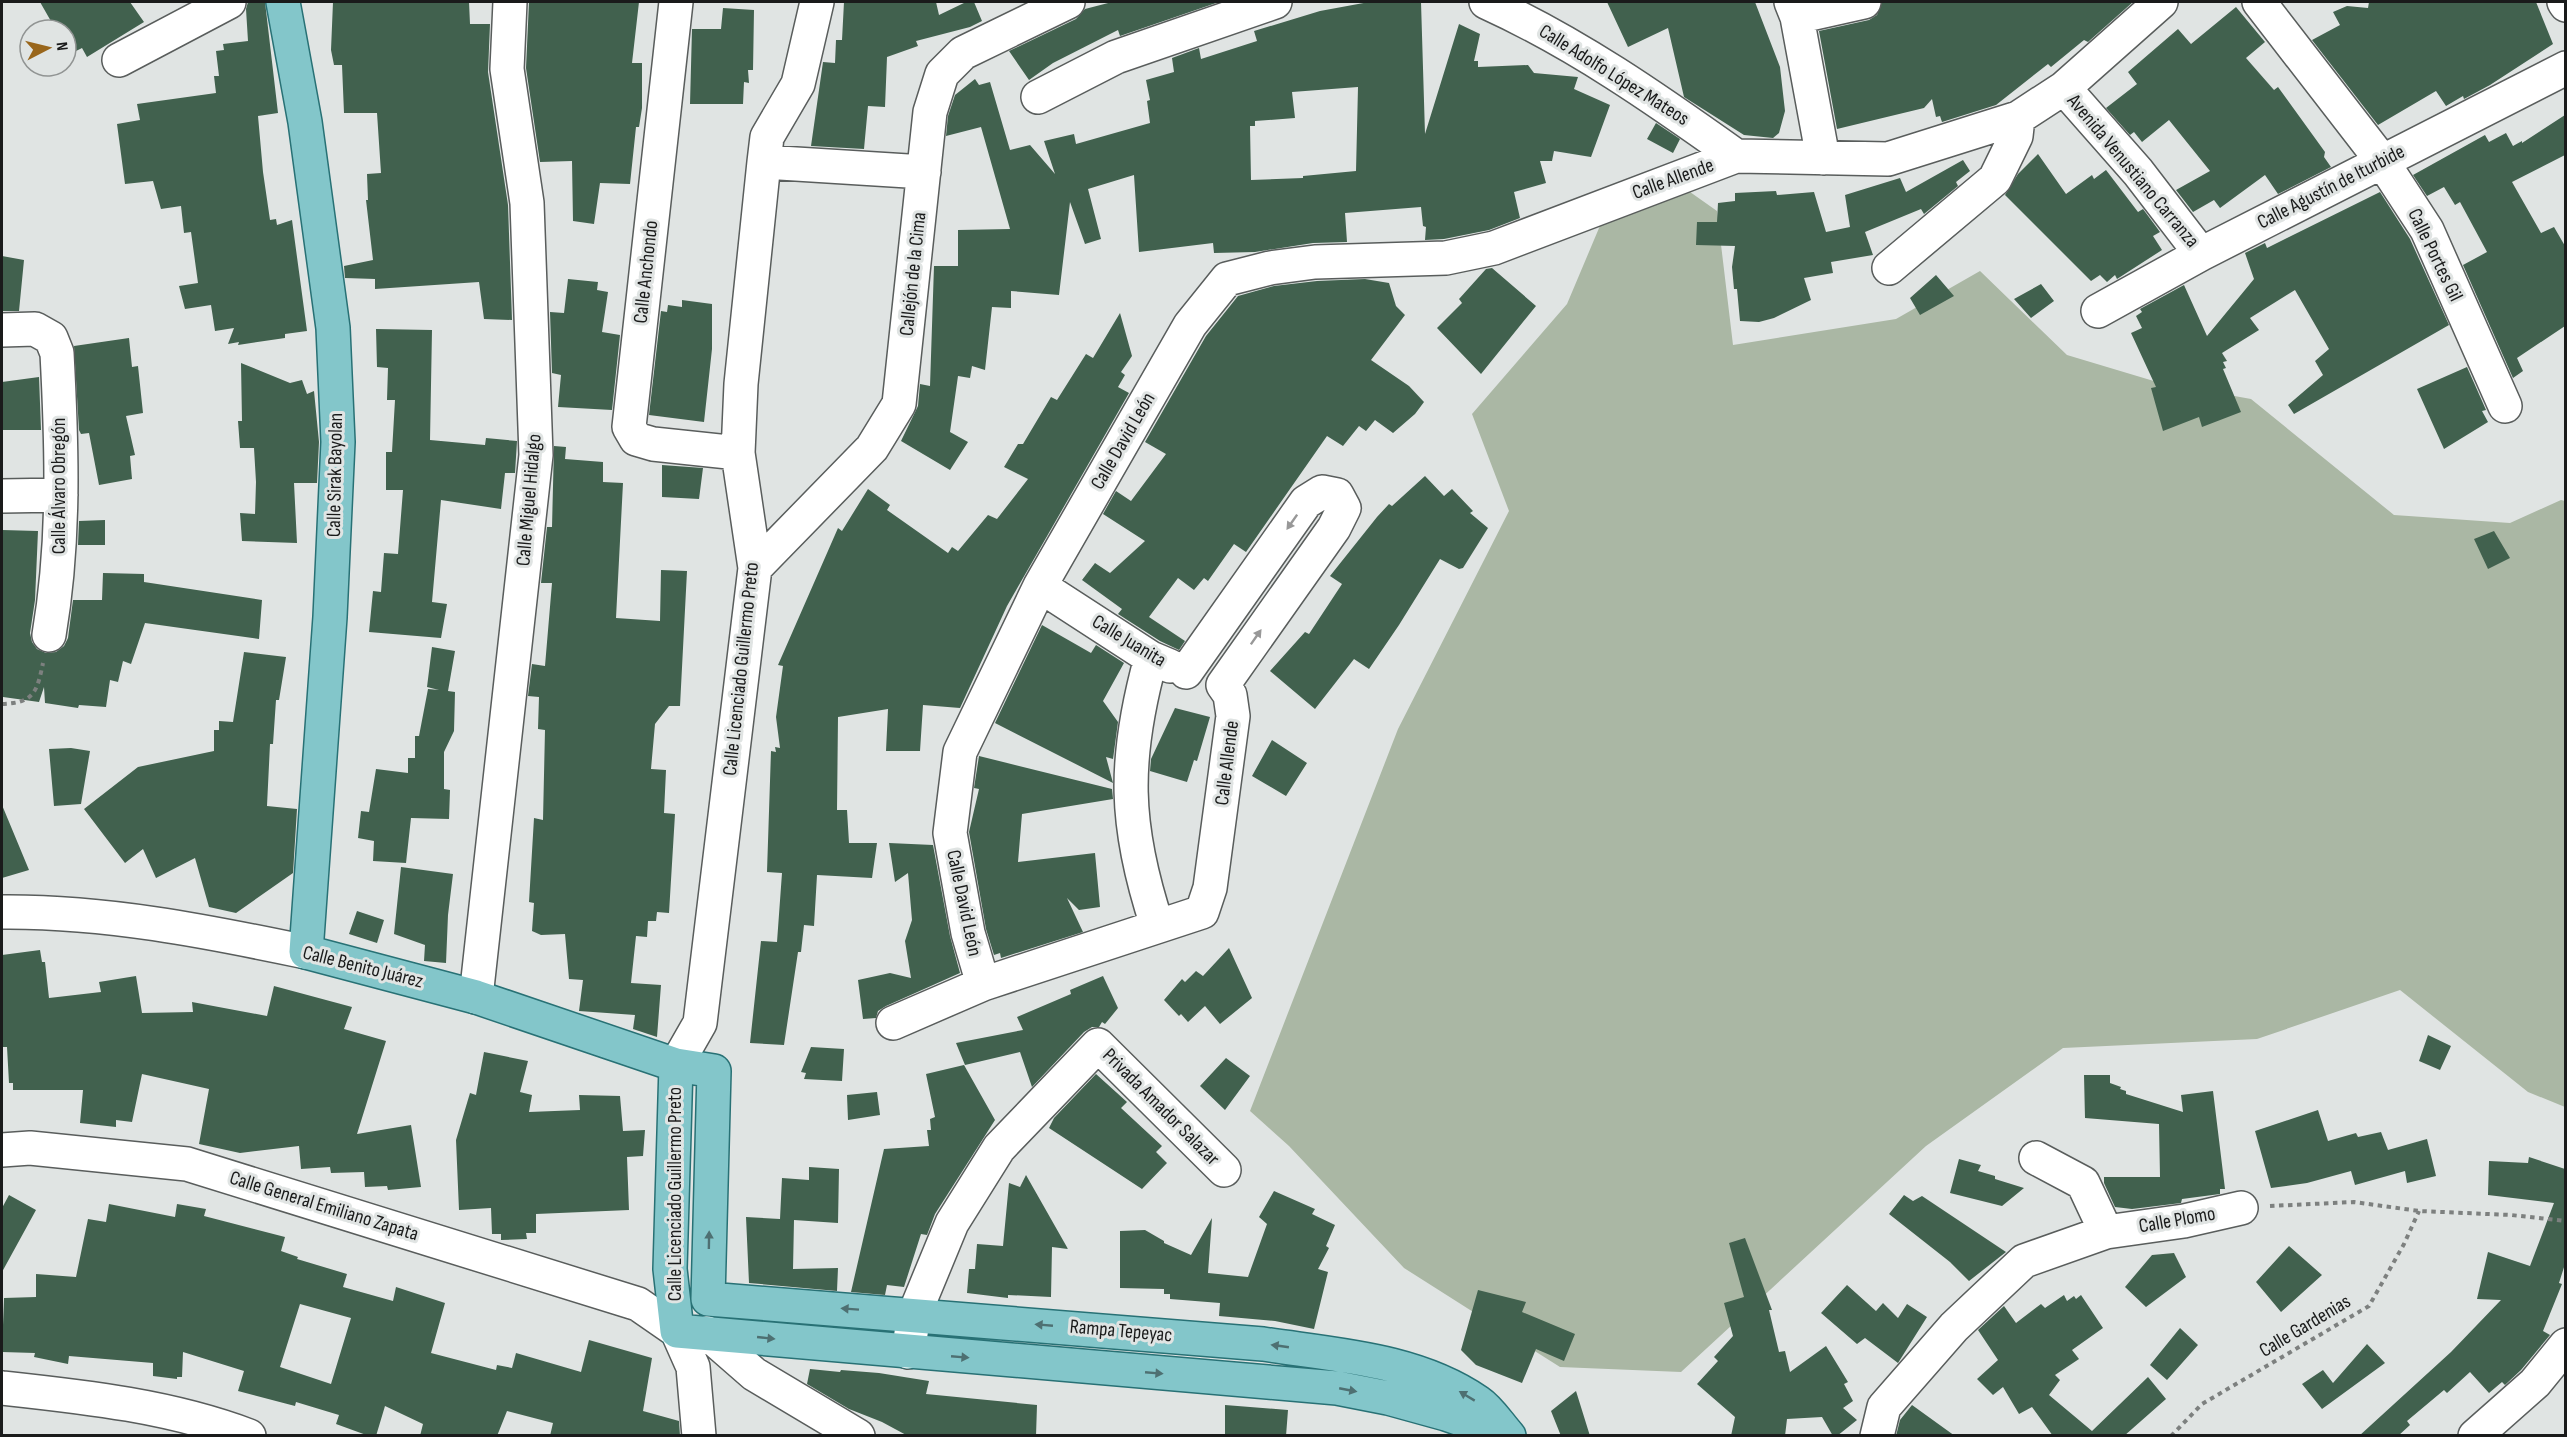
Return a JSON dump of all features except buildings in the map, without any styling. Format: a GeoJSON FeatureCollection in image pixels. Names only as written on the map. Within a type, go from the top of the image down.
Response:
{"type":"FeatureCollection","features":[{"type":"Feature","properties":{"kind":"main road","name":"Calle Sirak Bayolan"},"geometry":{"type":"LineString","coordinates":[[283,2],[305,122],[333,328],[338,442],[330,617],[306,952]]}},
{"type":"Feature","properties":{"kind":"main road","name":"Calle Benito Juárez"},"geometry":{"type":"LineString","coordinates":[[306,952],[476,997],[676,1065],[714,1071]]}},
{"type":"Feature","properties":{"kind":"main road","name":"Calle Licenciado Guillermo Preto"},"geometry":{"type":"LineString","coordinates":[[676,1065],[670,1257],[673,1297],[692,1332]]}},
{"type":"Feature","properties":{"kind":"main road","name":"Calle Licenciado Guillermo Preto"},"geometry":{"type":"LineString","coordinates":[[708,1299],[714,1071]]}},
{"type":"Feature","properties":{"kind":"main road","name":"Rampa Tepeyac"},"geometry":{"type":"LineString","coordinates":[[708,1299],[1263,1344],[1396,1366],[1444,1382],[1480,1404],[1508,1436]]}},
{"type":"Feature","properties":{"kind":"main road","name":"Rampa Tepeyac"},"geometry":{"type":"LineString","coordinates":[[692,1332],[1337,1388],[1388,1398],[1446,1414],[1508,1436]]}},
{"type":"Feature","properties":{"kind":"street"},"geometry":{"type":"LineString","coordinates":[[119,60],[229,2]]}},
{"type":"Feature","properties":{"kind":"street","name":"Calle Miguel Hidalgo"},"geometry":{"type":"LineString","coordinates":[[476,997],[536,455],[527,203],[507,69],[510,2]]}},
{"type":"Feature","properties":{"kind":"street","name":"Calle Anchondo"},"geometry":{"type":"LineString","coordinates":[[676,2],[629,427],[636,439],[653,444],[738,453]]}},
{"type":"Feature","properties":{"kind":"street","name":"Calle Licenciado Guillermo Preto"},"geometry":{"type":"LineString","coordinates":[[676,1065],[700,1023],[755,568],[738,453],[741,384],[767,137],[798,84],[817,2]]}},
{"type":"Feature","properties":{"kind":"street","name":"Callejón de la Cima"},"geometry":{"type":"LineString","coordinates":[[755,568],[872,448],[899,404],[930,112],[942,74],[963,53],[1068,2]]}},
{"type":"Feature","properties":{"kind":"street"},"geometry":{"type":"LineString","coordinates":[[1038,97],[1116,57],[1275,2]]}},
{"type":"Feature","properties":{"kind":"street","name":"Calle Adolfo López Mateos"},"geometry":{"type":"LineString","coordinates":[[1486,2],[1523,18],[1635,84],[1736,156]]}},
{"type":"Feature","properties":{"kind":"street"},"geometry":{"type":"LineString","coordinates":[[1823,159],[1794,9],[1864,2]]}},
{"type":"Feature","properties":{"kind":"street"},"geometry":{"type":"LineString","coordinates":[[1736,156],[1888,159],[2018,118],[2064,88],[2161,2]]}},
{"type":"Feature","properties":{"kind":"street","name":"Calle Portes Gil"},"geometry":{"type":"LineString","coordinates":[[2270,4],[2382,161],[2427,230],[2505,406]]}},
{"type":"Feature","properties":{"kind":"street","name":"Calle Agustín de Iturbide"},"geometry":{"type":"LineString","coordinates":[[2098,311],[2201,254],[2565,68]]}},
{"type":"Feature","properties":{"kind":"street","name":"Avenida Venustiano Carranza"},"geometry":{"type":"LineString","coordinates":[[2064,88],[2138,172],[2201,254]]}},
{"type":"Feature","properties":{"kind":"street"},"geometry":{"type":"LineString","coordinates":[[1889,268],[1995,179],[2016,136],[2018,118]]}},
{"type":"Feature","properties":{"kind":"street","name":"Calle Allende"},"geometry":{"type":"LineString","coordinates":[[1610,202],[1736,156]]}},
{"type":"Feature","properties":{"kind":"street"},"geometry":{"type":"LineString","coordinates":[[764,162],[924,172]]}},
{"type":"Feature","properties":{"kind":"street","name":"Calle David León"},"geometry":{"type":"LineString","coordinates":[[983,984],[968,933],[950,833],[960,752],[1040,586],[1190,325],[1227,279],[1270,268],[1315,262],[1446,258],[1503,244],[1610,202]]}},
{"type":"Feature","properties":{"kind":"street","name":"Calle Álvaro Obregón"},"geometry":{"type":"LineString","coordinates":[[2,330],[35,329],[51,338],[57,353],[61,495],[58,582],[49,635]]}},
{"type":"Feature","properties":{"kind":"street"},"geometry":{"type":"LineString","coordinates":[[1186,672],[1306,502],[1322,492],[1337,495],[1344,508],[1334,528],[1223,685]]}},
{"type":"Feature","properties":{"kind":"street"},"geometry":{"type":"LineString","coordinates":[[2,496],[61,495]]}},
{"type":"Feature","properties":{"kind":"street","name":"Calle Juanita"},"geometry":{"type":"LineString","coordinates":[[1040,586],[1151,658],[1223,685]]}},
{"type":"Feature","properties":{"kind":"street"},"geometry":{"type":"LineString","coordinates":[[1151,658],[1139,702],[1132,747],[1130,792],[1134,837],[1143,882],[1157,925]]}},
{"type":"Feature","properties":{"kind":"street","name":"Calle Allende"},"geometry":{"type":"LineString","coordinates":[[893,1023],[983,984],[1202,912],[1210,888],[1233,716],[1230,695],[1223,685]]}},
{"type":"Feature","properties":{"kind":"street","name":"Calle Benito Juárez"},"geometry":{"type":"LineString","coordinates":[[2,912],[52,912],[204,931],[306,952]]}},
{"type":"Feature","properties":{"kind":"street","name":"Calle Licenciado Guillermo Preto"},"geometry":{"type":"LineString","coordinates":[[700,1023],[714,1071]]}},
{"type":"Feature","properties":{"kind":"street","name":"Privada Amador Salazar"},"geometry":{"type":"LineString","coordinates":[[914,1315],[952,1223],[999,1148],[1098,1045],[1224,1170]]}},
{"type":"Feature","properties":{"kind":"street","name":"Calle General Emiliano Zapata"},"geometry":{"type":"LineString","coordinates":[[2,1150],[30,1149],[188,1164],[638,1304],[692,1332],[754,1374],[858,1436]]}},
{"type":"Feature","properties":{"kind":"street"},"geometry":{"type":"LineString","coordinates":[[2037,1158],[2083,1183],[2106,1232]]}},
{"type":"Feature","properties":{"kind":"street","name":"Calle Plomo"},"geometry":{"type":"LineString","coordinates":[[1877,1436],[1884,1407],[1954,1327],[2024,1261],[2106,1232],[2184,1221],[2241,1208]]}},
{"type":"Feature","properties":{"kind":"street","name":"Calle General Emiliano Zapata"},"geometry":{"type":"LineString","coordinates":[[638,1304],[673,1297],[708,1299]]}},
{"type":"Feature","properties":{"kind":"street","name":"Calle Licenciado Guillermo Preto"},"geometry":{"type":"LineString","coordinates":[[699,1436],[692,1332],[708,1299]]}},
{"type":"Feature","properties":{"kind":"street"},"geometry":{"type":"LineString","coordinates":[[908,1352],[914,1315]]}},
{"type":"Feature","properties":{"kind":"street"},"geometry":{"type":"LineString","coordinates":[[2475,1436],[2535,1383],[2565,1345]]}},
{"type":"Feature","properties":{"kind":"street"},"geometry":{"type":"LineString","coordinates":[[2,1388],[115,1402],[167,1412],[249,1436]]}},
{"type":"Feature","properties":{"kind":"path"},"geometry":{"type":"LineString","coordinates":[[2,704],[20,704],[31,697]]}},
{"type":"Feature","properties":{"kind":"path","name":"Calle Plomo"},"geometry":{"type":"LineString","coordinates":[[2241,1208],[2354,1202],[2419,1211],[2511,1215],[2565,1221]]}},
{"type":"Feature","properties":{"kind":"path","name":"Calle Gardenias"},"geometry":{"type":"LineString","coordinates":[[2171,1436],[2202,1404],[2368,1306],[2404,1244],[2419,1211]]}},
{"type":"Feature","properties":{"kind":"green space"},"geometry":{"type":"Polygon","coordinates":[[[1673,180],[1717,211],[1733,345],[1896,319],[1980,271],[2067,355],[2157,382],[2251,399],[2394,515],[2510,523],[2561,500],[2565,501],[2565,1107],[2528,1092],[2400,990],[2257,1039],[2063,1048],[1926,1146],[1681,1372],[1560,1367],[1404,1268],[1289,1146],[1250,1111],[1398,729],[1509,511],[1472,414],[1567,304],[1610,202],[1673,180]]]}}]}
